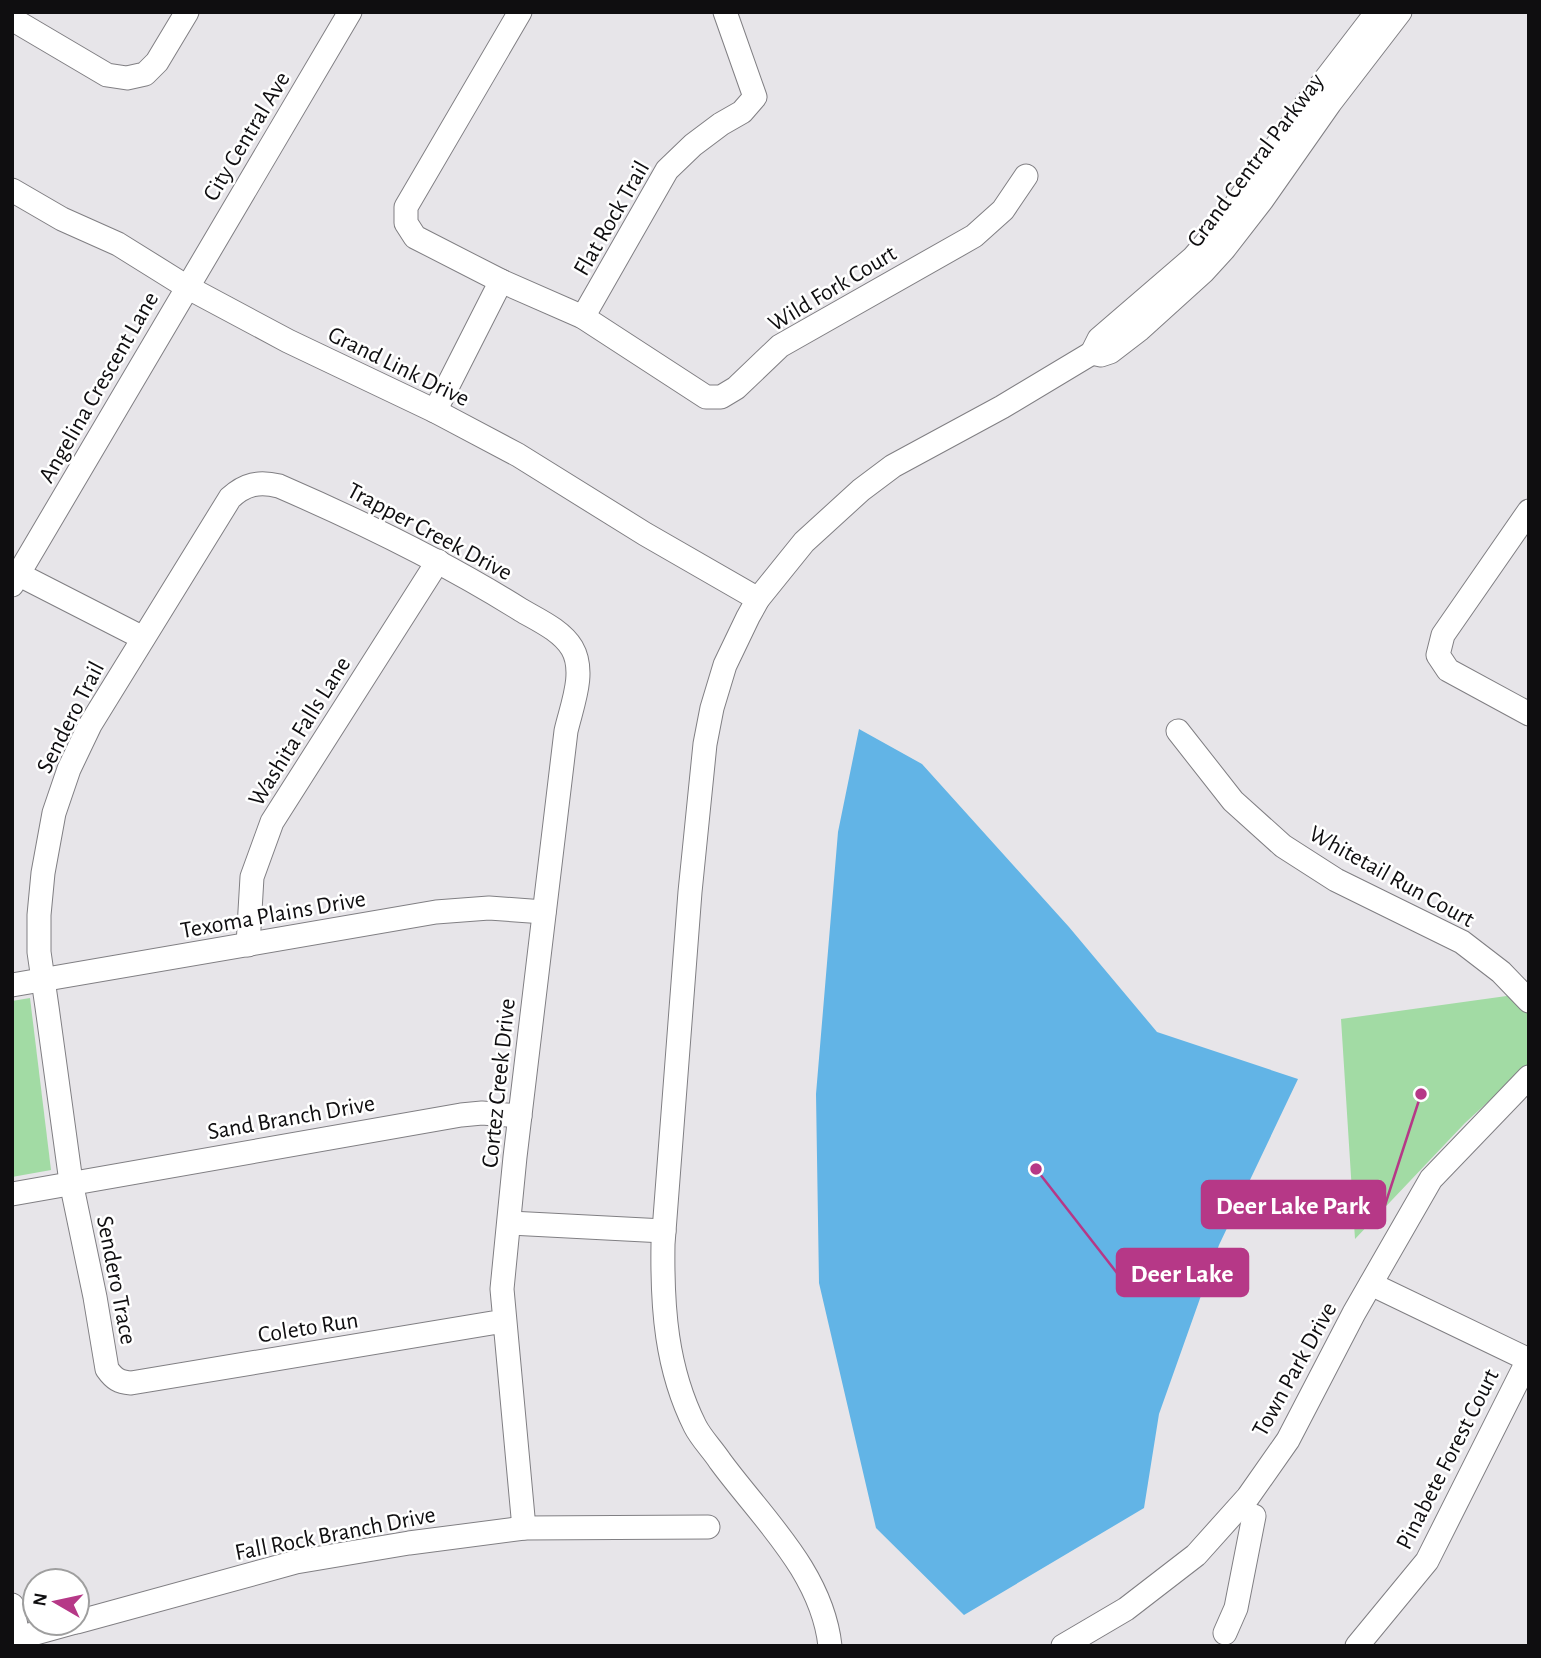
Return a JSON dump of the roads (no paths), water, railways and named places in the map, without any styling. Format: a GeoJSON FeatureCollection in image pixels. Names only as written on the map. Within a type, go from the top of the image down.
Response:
{"type":"FeatureCollection","features":[{"type":"Feature","properties":{"kind":"street"},"geometry":{"type":"LineString","coordinates":[[12,19],[107,75],[127,78],[145,74],[157,62],[187,12]]}},
{"type":"Feature","properties":{"kind":"street","name":"City Central Ave"},"geometry":{"type":"LineString","coordinates":[[187,288],[350,12]]}},
{"type":"Feature","properties":{"kind":"street","name":"Wild Fork Court"},"geometry":{"type":"LineString","coordinates":[[520,12],[406,207],[406,223],[415,237],[501,281],[583,317],[706,397],[721,397],[736,388],[780,346],[974,236],[1003,210],[1026,176]]}},
{"type":"Feature","properties":{"kind":"street","name":"Flat Rock Trail"},"geometry":{"type":"LineString","coordinates":[[583,317],[667,170],[693,145],[743,113],[755,97],[725,12]]}},
{"type":"Feature","properties":{"kind":"street","name":"Grand Central Parkway"},"geometry":{"type":"LineString","coordinates":[[1353,59],[1377,12]]}},
{"type":"Feature","properties":{"kind":"street","name":"Grand Central Parkway"},"geometry":{"type":"LineString","coordinates":[[830,1646],[817,1598],[811,1587],[779,1535],[738,1487],[696,1428],[681,1391],[668,1346],[663,1301],[664,1231],[690,892],[705,744],[712,708],[726,665],[758,599],[804,542],[861,490],[893,466],[1002,407],[1092,353],[1099,340],[1193,258],[1269,174],[1301,111],[1400,12]]}},
{"type":"Feature","properties":{"kind":"street","name":"Grand Link Drive"},"geometry":{"type":"LineString","coordinates":[[12,190],[62,219],[118,244],[187,288],[288,341],[435,411],[518,455],[645,534],[758,599]]}},
{"type":"Feature","properties":{"kind":"street"},"geometry":{"type":"LineString","coordinates":[[435,411],[501,281]]}},
{"type":"Feature","properties":{"kind":"street","name":"Angelina Crescent Lane"},"geometry":{"type":"LineString","coordinates":[[14,577],[187,288]]}},
{"type":"Feature","properties":{"kind":"street","name":"Trapper Creek Drive"},"geometry":{"type":"LineString","coordinates":[[255,484],[279,486],[391,536],[556,632],[571,647]]}},
{"type":"Feature","properties":{"kind":"street","name":"Sendero Trail"},"geometry":{"type":"LineString","coordinates":[[71,1182],[43,979],[38,915],[54,813],[69,769],[90,725],[143,638],[230,498],[241,487],[255,484]]}},
{"type":"Feature","properties":{"kind":"street"},"geometry":{"type":"LineString","coordinates":[[1529,510],[1443,635],[1438,655],[1448,670],[1529,714]]}},
{"type":"Feature","properties":{"kind":"street","name":"Washita Falls Lane"},"geometry":{"type":"LineString","coordinates":[[248,945],[252,877],[272,821],[438,561]]}},
{"type":"Feature","properties":{"kind":"street"},"geometry":{"type":"LineString","coordinates":[[14,577],[143,638]]}},
{"type":"Feature","properties":{"kind":"street","name":"Cortez Creek Drive"},"geometry":{"type":"LineString","coordinates":[[524,1528],[502,1289],[566,731],[578,680],[577,663],[571,647]]}},
{"type":"Feature","properties":{"kind":"street","name":"Whitetail Run Court"},"geometry":{"type":"LineString","coordinates":[[1178,731],[1233,801],[1283,846],[1336,880],[1462,942],[1501,972],[1529,1001]]}},
{"type":"Feature","properties":{"kind":"street","name":"Texoma Plains Drive"},"geometry":{"type":"LineString","coordinates":[[12,985],[436,912],[489,908],[544,912]]}},
{"type":"Feature","properties":{"kind":"street","name":"Town Park Drive"},"geometry":{"type":"LineString","coordinates":[[1063,1646],[1126,1609],[1196,1555],[1248,1497],[1288,1440],[1371,1284],[1431,1179],[1529,1077]]}},
{"type":"Feature","properties":{"kind":"street","name":"Sand Branch Drive"},"geometry":{"type":"LineString","coordinates":[[12,1194],[461,1115],[482,1113],[520,1116]]}},
{"type":"Feature","properties":{"kind":"street","name":"Sendero Trace"},"geometry":{"type":"LineString","coordinates":[[71,1182],[107,1369],[121,1382]]}},
{"type":"Feature","properties":{"kind":"street"},"geometry":{"type":"LineString","coordinates":[[510,1223],[664,1231]]}},
{"type":"Feature","properties":{"kind":"street"},"geometry":{"type":"LineString","coordinates":[[1371,1284],[1529,1360]]}},
{"type":"Feature","properties":{"kind":"street","name":"Coleto Run"},"geometry":{"type":"LineString","coordinates":[[121,1382],[131,1383],[504,1321]]}},
{"type":"Feature","properties":{"kind":"street","name":"Pinabete Forest Court"},"geometry":{"type":"LineString","coordinates":[[1357,1646],[1427,1561],[1529,1360]]}},
{"type":"Feature","properties":{"kind":"street"},"geometry":{"type":"LineString","coordinates":[[1225,1633],[1236,1608],[1254,1516]]}},
{"type":"Feature","properties":{"kind":"street","name":"Fall Rock Branch Drive"},"geometry":{"type":"LineString","coordinates":[[91,1617],[296,1562],[409,1543],[524,1528],[708,1527]]}},
{"type":"Feature","properties":{"kind":"street"},"geometry":{"type":"LineString","coordinates":[[12,1605],[19,1642]]}},
{"type":"Feature","properties":{"kind":"water"},"geometry":{"type":"Polygon","coordinates":[[[859,729],[922,764],[1069,927],[1157,1032],[1298,1079],[1219,1245],[1159,1414],[1144,1508],[964,1615],[876,1528],[819,1283],[816,1094],[838,832],[859,729]]]}},
{"type":"Feature","properties":{"kind":"place","name":"Deer Lake Park"},"geometry":{"type":"Point","coordinates":[1421,1094]}},
{"type":"Feature","properties":{"kind":"place","name":"Deer Lake"},"geometry":{"type":"Point","coordinates":[1036,1169]}}]}
